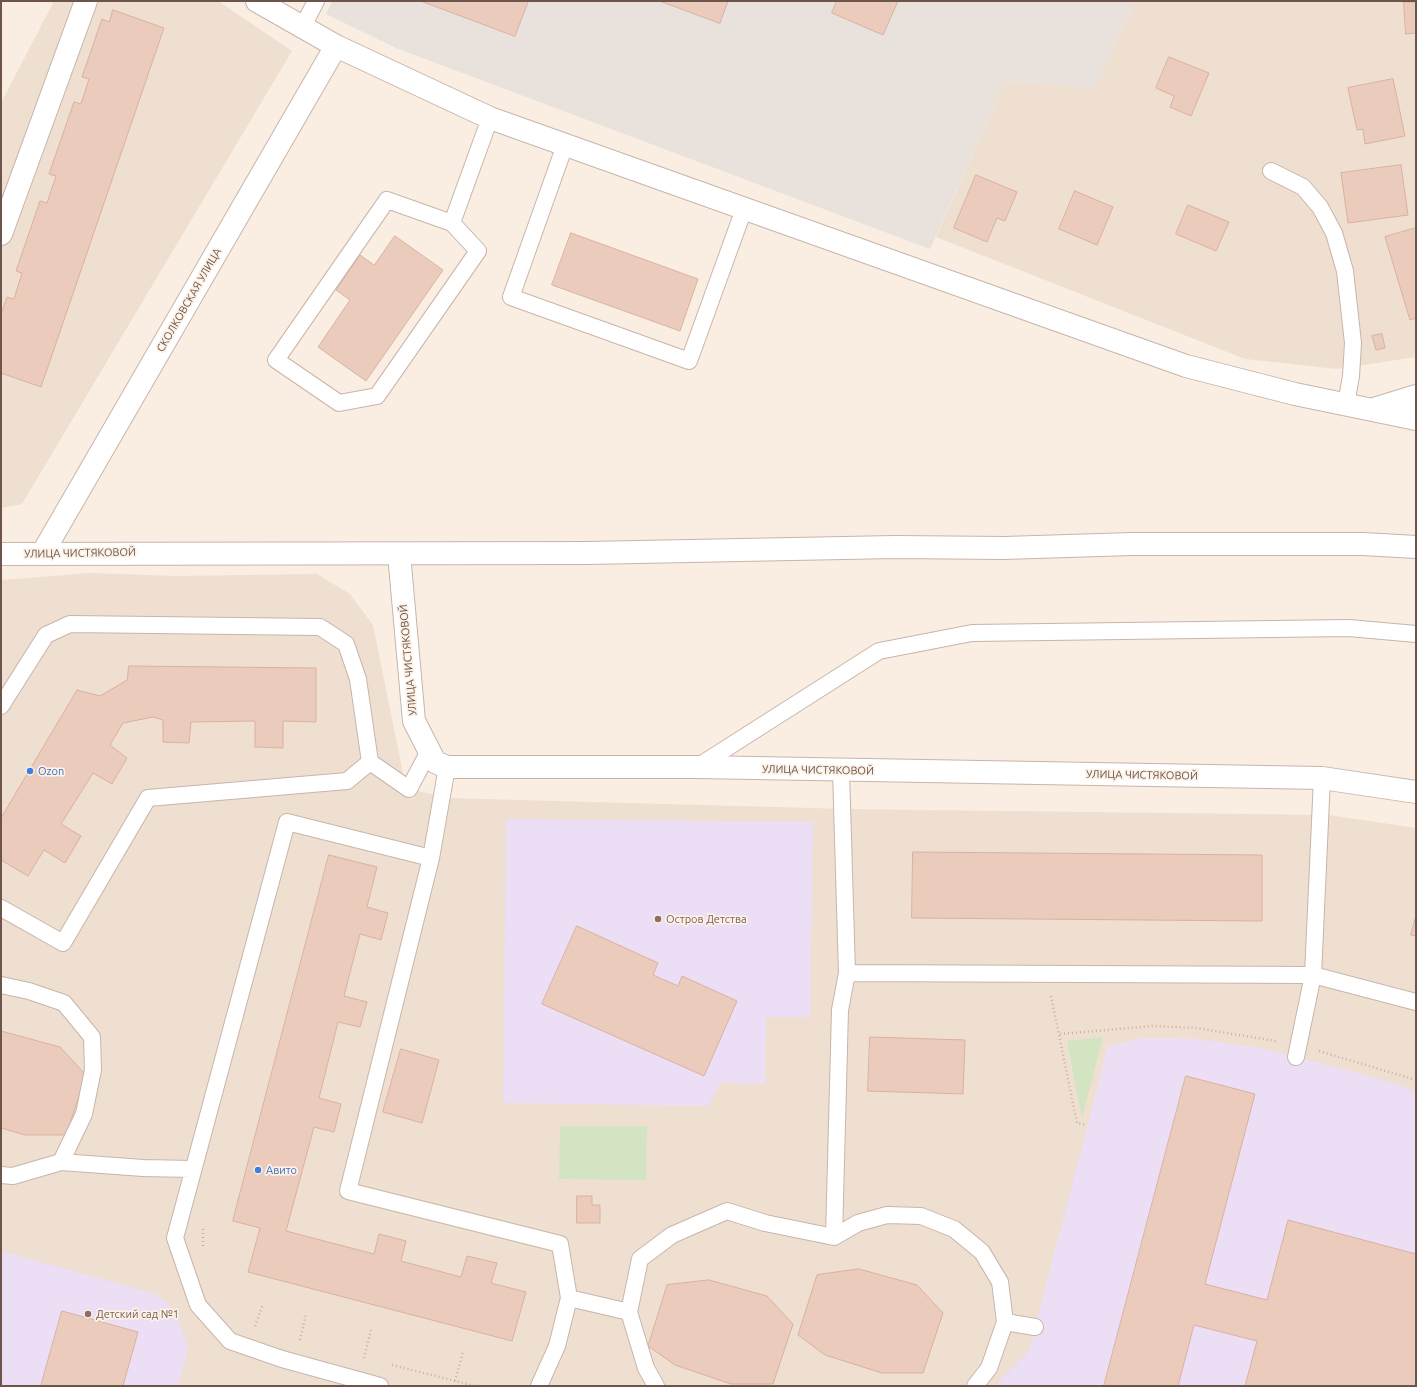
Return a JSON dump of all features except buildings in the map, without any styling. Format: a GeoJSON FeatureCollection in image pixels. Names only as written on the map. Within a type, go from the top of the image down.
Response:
{"type":"FeatureCollection","features":[{"type":"Feature","properties":{"kind":"street"},"geometry":{"type":"LineString","coordinates":[[1,234],[86,1]]}},
{"type":"Feature","properties":{"kind":"street"},"geometry":{"type":"LineString","coordinates":[[256,1],[336,46],[490,118],[565,145],[1186,366],[1295,394],[1416,418]]}},
{"type":"Feature","properties":{"kind":"street","name":"СКОЛКОВСКАЯ УЛИЦА"},"geometry":{"type":"LineString","coordinates":[[42,554],[336,46]]}},
{"type":"Feature","properties":{"kind":"street"},"geometry":{"type":"LineString","coordinates":[[1373,410],[1416,396]]}},
{"type":"Feature","properties":{"kind":"street","name":"УЛИЦА ЧИСТЯКОВОЙ"},"geometry":{"type":"LineString","coordinates":[[1,554],[158,552],[399,554],[587,553],[895,547],[1004,548],[1132,544],[1363,544],[1416,547]]}},
{"type":"Feature","properties":{"kind":"street","name":"УЛИЦА ЧИСТЯКОВОЙ"},"geometry":{"type":"LineString","coordinates":[[399,554],[414,721],[428,751],[435,762],[447,767],[697,767],[841,771],[1322,778],[1416,792]]}},
{"type":"Feature","properties":{"kind":"lane"},"geometry":{"type":"LineString","coordinates":[[302,28],[316,1]]}},
{"type":"Feature","properties":{"kind":"lane"},"geometry":{"type":"LineString","coordinates":[[452,223],[490,118]]}},
{"type":"Feature","properties":{"kind":"lane"},"geometry":{"type":"LineString","coordinates":[[565,145],[511,297],[689,361],[744,209]]}},
{"type":"Feature","properties":{"kind":"lane"},"geometry":{"type":"LineString","coordinates":[[1271,171],[1303,187],[1320,207],[1334,234],[1345,271],[1353,343],[1351,376],[1346,404]]}},
{"type":"Feature","properties":{"kind":"lane"},"geometry":{"type":"LineString","coordinates":[[387,200],[452,223],[478,251],[377,396],[339,403],[276,360],[387,200]]}},
{"type":"Feature","properties":{"kind":"lane"},"geometry":{"type":"LineString","coordinates":[[1,706],[46,635],[70,624],[320,626],[346,644],[358,679],[370,762],[409,789],[428,751]]}},
{"type":"Feature","properties":{"kind":"lane"},"geometry":{"type":"LineString","coordinates":[[697,767],[879,651],[972,633],[1348,628],[1416,634]]}},
{"type":"Feature","properties":{"kind":"lane"},"geometry":{"type":"LineString","coordinates":[[1,908],[63,943],[148,798],[347,781],[370,762]]}},
{"type":"Feature","properties":{"kind":"lane"},"geometry":{"type":"LineString","coordinates":[[447,767],[431,858],[348,1191],[560,1244],[569,1298],[557,1346],[539,1386]]}},
{"type":"Feature","properties":{"kind":"lane"},"geometry":{"type":"LineString","coordinates":[[834,1237],[840,1010],[847,973],[841,771]]}},
{"type":"Feature","properties":{"kind":"lane"},"geometry":{"type":"LineString","coordinates":[[1297,1051],[1313,975],[1322,778]]}},
{"type":"Feature","properties":{"kind":"lane"},"geometry":{"type":"LineString","coordinates":[[380,1386],[282,1359],[230,1341],[198,1305],[174,1238],[287,822],[431,858]]}},
{"type":"Feature","properties":{"kind":"lane"},"geometry":{"type":"LineString","coordinates":[[847,973],[1313,975],[1416,1002]]}},
{"type":"Feature","properties":{"kind":"lane"},"geometry":{"type":"LineString","coordinates":[[1,985],[29,992],[64,1004],[92,1037],[93,1070],[84,1114],[61,1162]]}},
{"type":"Feature","properties":{"kind":"lane"},"geometry":{"type":"LineString","coordinates":[[1,1175],[13,1176],[61,1162],[143,1168],[192,1169]]}},
{"type":"Feature","properties":{"kind":"lane"},"geometry":{"type":"LineString","coordinates":[[656,1386],[646,1368],[629,1312],[640,1259],[672,1235],[727,1211],[765,1223],[834,1237],[858,1223],[887,1215],[921,1216],[954,1229],[982,1252],[1000,1282],[1005,1322],[989,1368],[975,1386]]}},
{"type":"Feature","properties":{"kind":"lane"},"geometry":{"type":"LineString","coordinates":[[569,1298],[629,1312]]}},
{"type":"Feature","properties":{"kind":"lane"},"geometry":{"type":"LineString","coordinates":[[1005,1322],[1035,1327]]}},
{"type":"Feature","properties":{"kind":"path"},"geometry":{"type":"LineString","coordinates":[[1047,974],[1077,1123],[1087,1125]]}},
{"type":"Feature","properties":{"kind":"path"},"geometry":{"type":"LineString","coordinates":[[1060,1034],[1153,1026],[1196,1028],[1249,1036],[1297,1051],[1348,1059],[1416,1080]]}},
{"type":"Feature","properties":{"kind":"path"},"geometry":{"type":"LineString","coordinates":[[203,1253],[204,1223]]}},
{"type":"Feature","properties":{"kind":"path"},"geometry":{"type":"LineString","coordinates":[[253,1331],[263,1304]]}},
{"type":"Feature","properties":{"kind":"path"},"geometry":{"type":"LineString","coordinates":[[306,1314],[299,1342],[306,1344]]}},
{"type":"Feature","properties":{"kind":"path"},"geometry":{"type":"LineString","coordinates":[[357,1357],[364,1358],[371,1330]]}},
{"type":"Feature","properties":{"kind":"path"},"geometry":{"type":"LineString","coordinates":[[455,1381],[463,1352]]}},
{"type":"Feature","properties":{"kind":"path"},"geometry":{"type":"LineString","coordinates":[[387,1364],[475,1386]]}},
{"type":"Feature","properties":{"kind":"shaded area"},"geometry":{"type":"Polygon","coordinates":[[[54,1],[218,1],[292,51],[22,504],[1,508],[1,103],[54,1]]]}},
{"type":"Feature","properties":{"kind":"shaded area"},"geometry":{"type":"Polygon","coordinates":[[[332,1],[1135,1],[1095,88],[1005,81],[930,249],[396,48],[326,14],[332,1]]]}},
{"type":"Feature","properties":{"kind":"shaded area"},"geometry":{"type":"Polygon","coordinates":[[[1135,1],[1416,1],[1416,357],[1337,369],[1245,359],[936,237],[1005,81],[1095,88],[1135,1]]]}},
{"type":"Feature","properties":{"kind":"shaded area"},"geometry":{"type":"Polygon","coordinates":[[[91,573],[176,576],[317,574],[350,594],[373,625],[406,788],[447,798],[848,809],[1329,815],[1416,828],[1416,1386],[1,1386],[1,580],[91,573]]]}},
{"type":"Feature","properties":{"kind":"shaded area","name":"Остров Детства"},"geometry":{"type":"Polygon","coordinates":[[[506,819],[813,822],[810,1017],[766,1017],[765,1084],[721,1083],[708,1106],[503,1103],[506,819]]]}},
{"type":"Feature","properties":{"kind":"shaded area"},"geometry":{"type":"Polygon","coordinates":[[[1143,1038],[1198,1039],[1262,1048],[1387,1081],[1416,1091],[1416,1386],[994,1386],[1029,1351],[1108,1046],[1143,1038]]]}},
{"type":"Feature","properties":{"kind":"shaded area","name":"Детский сад №1"},"geometry":{"type":"Polygon","coordinates":[[[1,1251],[155,1294],[169,1305],[180,1324],[188,1349],[178,1386],[1,1386],[1,1251]]]}},
{"type":"Feature","properties":{"kind":"green space"},"geometry":{"type":"Polygon","coordinates":[[[1103,1037],[1082,1118],[1067,1041],[1103,1037]]]}},
{"type":"Feature","properties":{"kind":"green space"},"geometry":{"type":"Polygon","coordinates":[[[560,1126],[647,1126],[646,1180],[559,1179],[560,1126]]]}},
{"type":"Feature","properties":{"kind":"place","name":"Ozon"},"geometry":{"type":"Point","coordinates":[30,771]}},
{"type":"Feature","properties":{"kind":"place","name":"Остров Детства"},"geometry":{"type":"Point","coordinates":[658,919]}},
{"type":"Feature","properties":{"kind":"place","name":"Авито"},"geometry":{"type":"Point","coordinates":[258,1170]}},
{"type":"Feature","properties":{"kind":"place","name":"Детский сад №1"},"geometry":{"type":"Point","coordinates":[88,1314]}}]}
